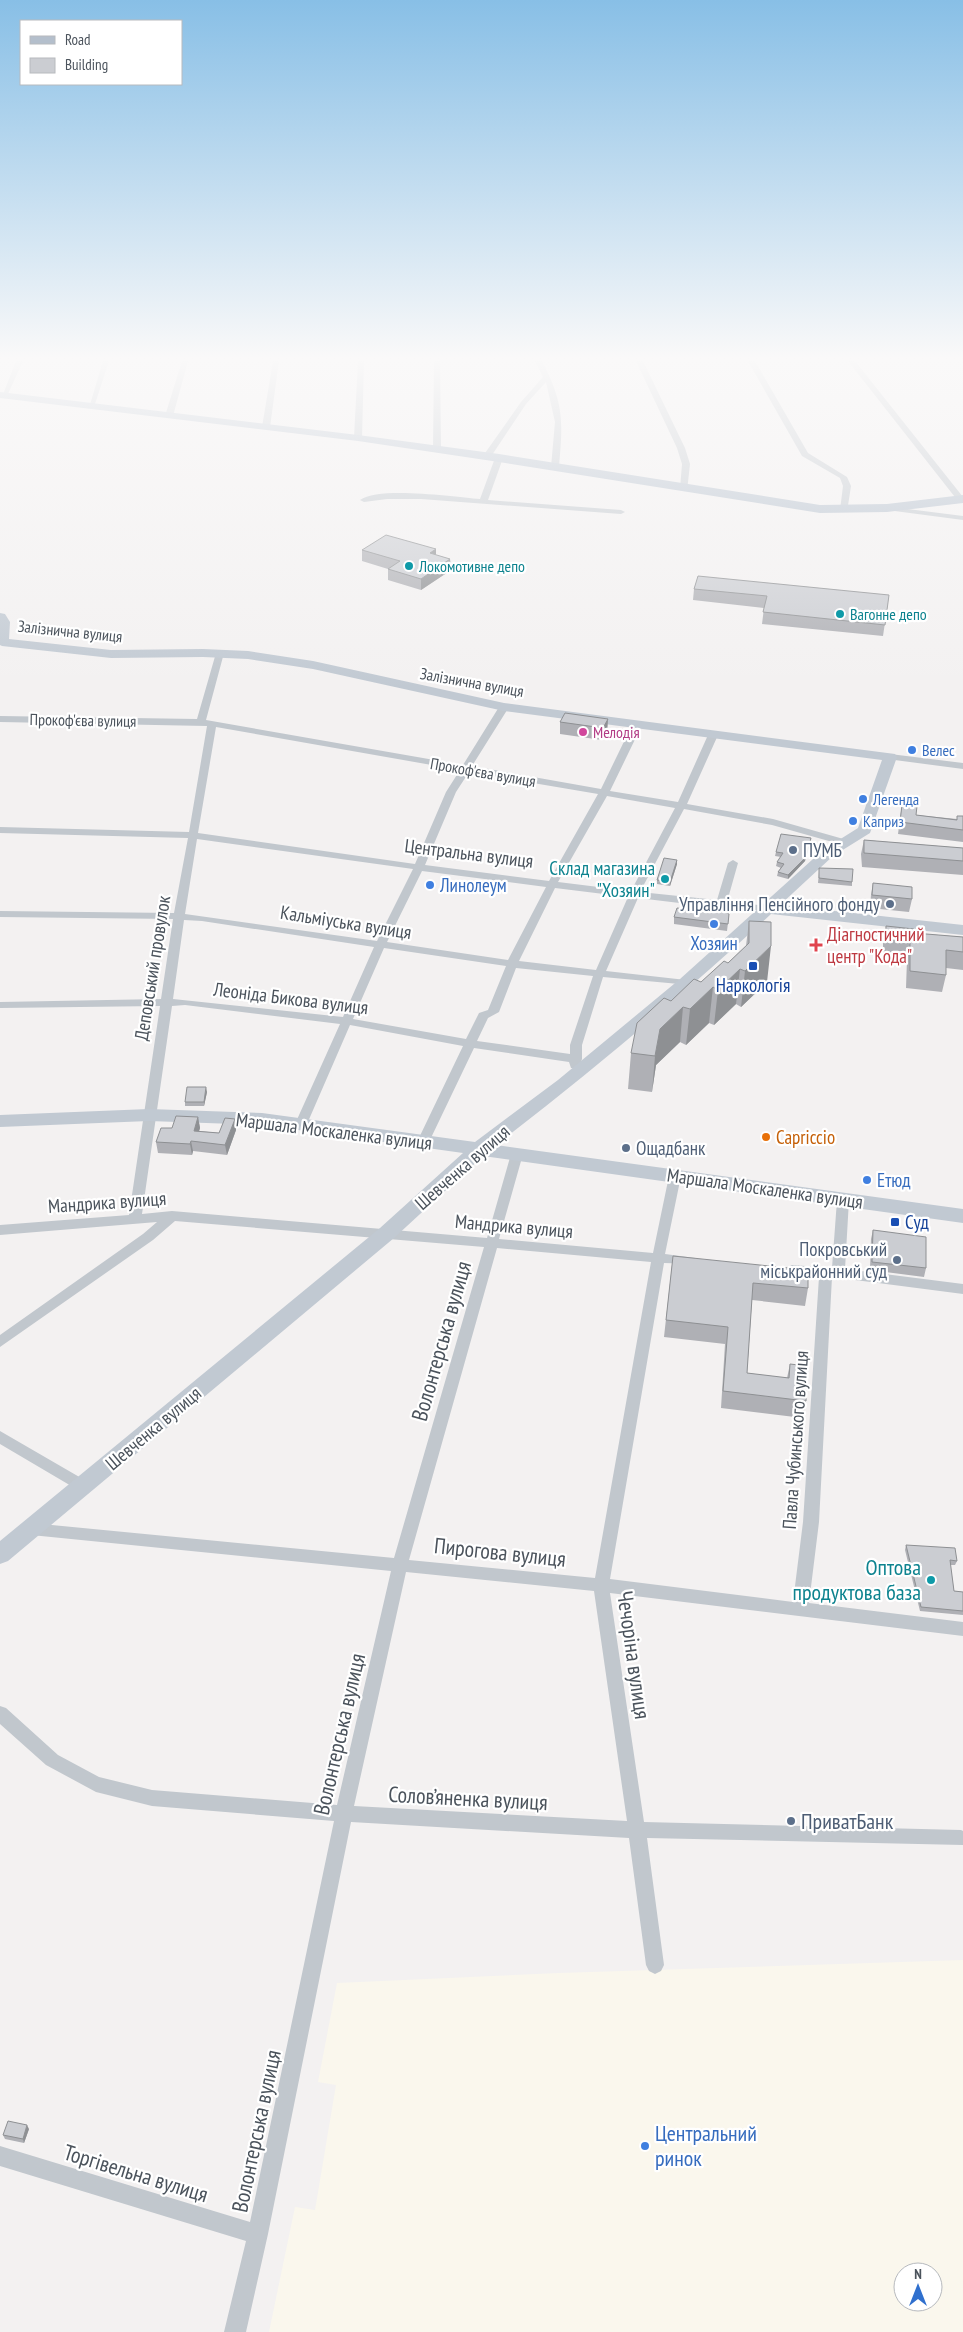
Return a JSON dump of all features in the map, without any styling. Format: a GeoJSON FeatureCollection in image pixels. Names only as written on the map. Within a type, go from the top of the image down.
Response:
{"type":"FeatureCollection","features":[{"type":"Feature","properties":{"kind":"main road"},"geometry":{"type":"LineString","coordinates":[[572,470],[795,506],[844,510],[887,508],[962,499]]}},
{"type":"Feature","properties":{"kind":"street"},"geometry":{"type":"LineString","coordinates":[[483,502],[490,470]]}},
{"type":"Feature","properties":{"kind":"street"},"geometry":{"type":"LineString","coordinates":[[684,489],[686,470]]}},
{"type":"Feature","properties":{"kind":"street"},"geometry":{"type":"LineString","coordinates":[[831,470],[846,481],[844,510]]}},
{"type":"Feature","properties":{"kind":"street"},"geometry":{"type":"LineString","coordinates":[[938,470],[962,499]]}},
{"type":"Feature","properties":{"kind":"street"},"geometry":{"type":"LineString","coordinates":[[364,500],[372,497],[390,496],[621,512]]}},
{"type":"Feature","properties":{"kind":"street"},"geometry":{"type":"LineString","coordinates":[[887,508],[963,518]]}},
{"type":"Feature","properties":{"kind":"street","name":"Залізнична вулиця"},"geometry":{"type":"LineString","coordinates":[[0,617],[4,622],[1,645],[117,654],[220,653],[248,655],[346,672],[453,698],[504,707],[963,766]]}},
{"type":"Feature","properties":{"kind":"street"},"geometry":{"type":"LineString","coordinates":[[201,722],[220,653]]}},
{"type":"Feature","properties":{"kind":"street"},"geometry":{"type":"LineString","coordinates":[[301,1124],[380,946],[419,867],[452,792],[504,707]]}},
{"type":"Feature","properties":{"kind":"street","name":"Прокоф'єва вулиця"},"geometry":{"type":"LineString","coordinates":[[0,719],[201,722],[773,822],[843,842],[869,844]]}},
{"type":"Feature","properties":{"kind":"street","name":"Деповський провулок"},"geometry":{"type":"LineString","coordinates":[[135,1218],[165,1001],[191,836],[212,725]]}},
{"type":"Feature","properties":{"kind":"street"},"geometry":{"type":"LineString","coordinates":[[423,1142],[483,1016],[493,1012],[512,964],[552,884],[604,793],[638,725]]}},
{"type":"Feature","properties":{"kind":"street"},"geometry":{"type":"LineString","coordinates":[[572,1078],[576,1059],[576,1045],[600,973],[634,894],[681,806],[713,735]]}},
{"type":"Feature","properties":{"kind":"street","name":"Шевченка вулиця"},"geometry":{"type":"LineString","coordinates":[[0,1554],[387,1232],[479,1148],[572,1078],[686,983],[828,853],[865,830],[869,823],[890,757]]}},
{"type":"Feature","properties":{"kind":"street","name":"Центральна вулиця"},"geometry":{"type":"LineString","coordinates":[[0,830],[184,834],[419,867],[721,905],[963,930]]}},
{"type":"Feature","properties":{"kind":"street"},"geometry":{"type":"LineString","coordinates":[[721,905],[733,863]]}},
{"type":"Feature","properties":{"kind":"street","name":"Кальміуська вулиця"},"geometry":{"type":"LineString","coordinates":[[0,914],[179,916],[512,964],[686,983]]}},
{"type":"Feature","properties":{"kind":"street","name":"Леоніда Бикова вулиця"},"geometry":{"type":"LineString","coordinates":[[0,1004],[165,1001],[346,1021],[471,1044],[576,1059]]}},
{"type":"Feature","properties":{"kind":"street","name":"Маршала Москаленка вулиця"},"geometry":{"type":"LineString","coordinates":[[0,1120],[149,1115],[238,1118],[301,1124],[963,1216]]}},
{"type":"Feature","properties":{"kind":"street","name":"Волонтерська вулиця"},"geometry":{"type":"LineString","coordinates":[[235,2332],[258,2234],[344,1814],[400,1565],[493,1242],[516,1154]]}},
{"type":"Feature","properties":{"kind":"street","name":"Чечоріна вулиця"},"geometry":{"type":"LineString","coordinates":[[655,1965],[601,1585],[658,1258],[675,1176]]}},
{"type":"Feature","properties":{"kind":"street","name":"Павла Чубинського вулиця"},"geometry":{"type":"LineString","coordinates":[[800,1609],[810,1522],[832,1273],[843,1200]]}},
{"type":"Feature","properties":{"kind":"street"},"geometry":{"type":"LineString","coordinates":[[0,1342],[148,1237],[172,1216]]}},
{"type":"Feature","properties":{"kind":"street","name":"Мандрика вулиця"},"geometry":{"type":"LineString","coordinates":[[0,1230],[172,1216],[387,1232],[708,1262]]}},
{"type":"Feature","properties":{"kind":"street"},"geometry":{"type":"LineString","coordinates":[[777,1269],[832,1273],[963,1289]]}},
{"type":"Feature","properties":{"kind":"street"},"geometry":{"type":"LineString","coordinates":[[0,1438],[82,1486]]}},
{"type":"Feature","properties":{"kind":"street","name":"Пирогова вулиця"},"geometry":{"type":"LineString","coordinates":[[31,1529],[601,1585],[963,1630]]}},
{"type":"Feature","properties":{"kind":"street","name":"Солов’яненка вулиця"},"geometry":{"type":"LineString","coordinates":[[0,1713],[52,1760],[96,1784],[152,1798],[344,1814],[637,1830],[961,1838]]}},
{"type":"Feature","properties":{"kind":"street","name":"Торгівельна вулиця"},"geometry":{"type":"LineString","coordinates":[[0,2156],[258,2234]]}},
{"type":"Feature","properties":{"kind":"shaded area","name":"Центральний ринок"},"geometry":{"type":"Polygon","coordinates":[[[963,1960],[963,2332],[269,2332],[295,2207],[315,2210],[336,2085],[318,2082],[337,1983],[559,1973],[963,1960]]]}},
{"type":"Feature","properties":{"kind":"building"},"geometry":{"type":"Polygon","coordinates":[[[386,535],[436,549],[430,553],[450,559],[421,579],[388,569],[400,561],[362,550],[386,535]]]}},
{"type":"Feature","properties":{"kind":"building"},"geometry":{"type":"Polygon","coordinates":[[[698,576],[889,595],[885,625],[763,612],[767,596],[694,589],[698,576]]]}},
{"type":"Feature","properties":{"kind":"building"},"geometry":{"type":"Polygon","coordinates":[[[565,713],[608,719],[603,728],[560,722],[565,713]]]}},
{"type":"Feature","properties":{"kind":"building"},"geometry":{"type":"Polygon","coordinates":[[[903,796],[918,797],[916,815],[957,820],[957,816],[963,816],[963,830],[900,822],[903,796]]]}},
{"type":"Feature","properties":{"kind":"building"},"geometry":{"type":"Polygon","coordinates":[[[781,834],[811,838],[806,857],[788,875],[778,872],[784,864],[777,862],[783,853],[776,852],[781,834]]]}},
{"type":"Feature","properties":{"kind":"building"},"geometry":{"type":"Polygon","coordinates":[[[864,840],[963,848],[963,861],[864,853],[864,840]]]}},
{"type":"Feature","properties":{"kind":"building"},"geometry":{"type":"Polygon","coordinates":[[[664,858],[677,860],[670,882],[657,880],[664,858]]]}},
{"type":"Feature","properties":{"kind":"building"},"geometry":{"type":"Polygon","coordinates":[[[819,868],[853,869],[852,882],[819,878],[819,868]]]}},
{"type":"Feature","properties":{"kind":"building"},"geometry":{"type":"Polygon","coordinates":[[[873,883],[912,887],[912,899],[872,895],[873,883]]]}},
{"type":"Feature","properties":{"kind":"building"},"geometry":{"type":"Polygon","coordinates":[[[677,908],[702,911],[702,908],[724,911],[729,914],[728,924],[674,917],[677,908]]]}},
{"type":"Feature","properties":{"kind":"building"},"geometry":{"type":"Polygon","coordinates":[[[749,921],[771,922],[771,946],[745,971],[740,969],[718,990],[713,987],[690,1009],[683,1007],[660,1029],[655,1056],[631,1053],[637,1023],[664,998],[671,1001],[694,979],[701,982],[724,961],[728,963],[749,943],[749,921]]]}},
{"type":"Feature","properties":{"kind":"building"},"geometry":{"type":"Polygon","coordinates":[[[886,926],[914,929],[914,933],[963,937],[963,952],[946,950],[946,975],[910,971],[910,942],[886,940],[886,926]]]}},
{"type":"Feature","properties":{"kind":"building"},"geometry":{"type":"Polygon","coordinates":[[[187,1087],[206,1087],[204,1102],[185,1102],[187,1087]]]}},
{"type":"Feature","properties":{"kind":"building"},"geometry":{"type":"Polygon","coordinates":[[[176,1116],[198,1117],[194,1131],[219,1133],[225,1118],[235,1119],[225,1145],[191,1141],[190,1144],[156,1142],[161,1128],[172,1128],[176,1116]]]}},
{"type":"Feature","properties":{"kind":"building","name":"Покровський міськрайонний суд"},"geometry":{"type":"Polygon","coordinates":[[[873,1230],[926,1237],[926,1268],[872,1262],[873,1230]]]}},
{"type":"Feature","properties":{"kind":"building"},"geometry":{"type":"Polygon","coordinates":[[[673,1256],[808,1270],[808,1288],[753,1283],[747,1373],[789,1378],[790,1364],[807,1366],[806,1401],[723,1391],[728,1327],[666,1320],[673,1256]]]}},
{"type":"Feature","properties":{"kind":"building","name":"Оптова продуктова база"},"geometry":{"type":"Polygon","coordinates":[[[906,1545],[955,1548],[957,1561],[950,1560],[954,1591],[963,1592],[963,1611],[921,1607],[906,1545]]]}},
{"type":"Feature","properties":{"kind":"building"},"geometry":{"type":"Polygon","coordinates":[[[8,2121],[27,2125],[23,2139],[3,2135],[8,2121]]]}},
{"type":"Feature","properties":{"kind":"place","name":"Локомотивне депо"},"geometry":{"type":"Point","coordinates":[409,566]}},
{"type":"Feature","properties":{"kind":"place","name":"Вагонне депо"},"geometry":{"type":"Point","coordinates":[840,614]}},
{"type":"Feature","properties":{"kind":"place","name":"Мелодія"},"geometry":{"type":"Point","coordinates":[583,732]}},
{"type":"Feature","properties":{"kind":"place","name":"Велес"},"geometry":{"type":"Point","coordinates":[912,750]}},
{"type":"Feature","properties":{"kind":"place","name":"Легенда"},"geometry":{"type":"Point","coordinates":[863,799]}},
{"type":"Feature","properties":{"kind":"place","name":"Каприз"},"geometry":{"type":"Point","coordinates":[853,821]}},
{"type":"Feature","properties":{"kind":"place","name":"ПУМБ"},"geometry":{"type":"Point","coordinates":[793,850]}},
{"type":"Feature","properties":{"kind":"place","name":"Склад магазина \"Хозяин\""},"geometry":{"type":"Point","coordinates":[665,879]}},
{"type":"Feature","properties":{"kind":"place","name":"Линолеум"},"geometry":{"type":"Point","coordinates":[430,885]}},
{"type":"Feature","properties":{"kind":"place","name":"Управління Пенсійного фонду"},"geometry":{"type":"Point","coordinates":[890,904]}},
{"type":"Feature","properties":{"kind":"place","name":"Хозяин"},"geometry":{"type":"Point","coordinates":[714,924]}},
{"type":"Feature","properties":{"kind":"place","name":"Діагностичний центр \"Кода\""},"geometry":{"type":"Point","coordinates":[816,945]}},
{"type":"Feature","properties":{"kind":"place","name":"Наркологія"},"geometry":{"type":"Point","coordinates":[753,966]}},
{"type":"Feature","properties":{"kind":"place","name":"Capriccio"},"geometry":{"type":"Point","coordinates":[766,1137]}},
{"type":"Feature","properties":{"kind":"place","name":"Ощадбанк"},"geometry":{"type":"Point","coordinates":[626,1148]}},
{"type":"Feature","properties":{"kind":"place","name":"Етюд"},"geometry":{"type":"Point","coordinates":[867,1180]}},
{"type":"Feature","properties":{"kind":"place","name":"Суд"},"geometry":{"type":"Point","coordinates":[895,1222]}},
{"type":"Feature","properties":{"kind":"place","name":"Покровський міськрайонний суд"},"geometry":{"type":"Point","coordinates":[897,1260]}},
{"type":"Feature","properties":{"kind":"place","name":"Оптова продуктова база"},"geometry":{"type":"Point","coordinates":[931,1580]}},
{"type":"Feature","properties":{"kind":"place","name":"ПриватБанк"},"geometry":{"type":"Point","coordinates":[791,1821]}},
{"type":"Feature","properties":{"kind":"place","name":"Центральний ринок"},"geometry":{"type":"Point","coordinates":[645,2146]}}]}
